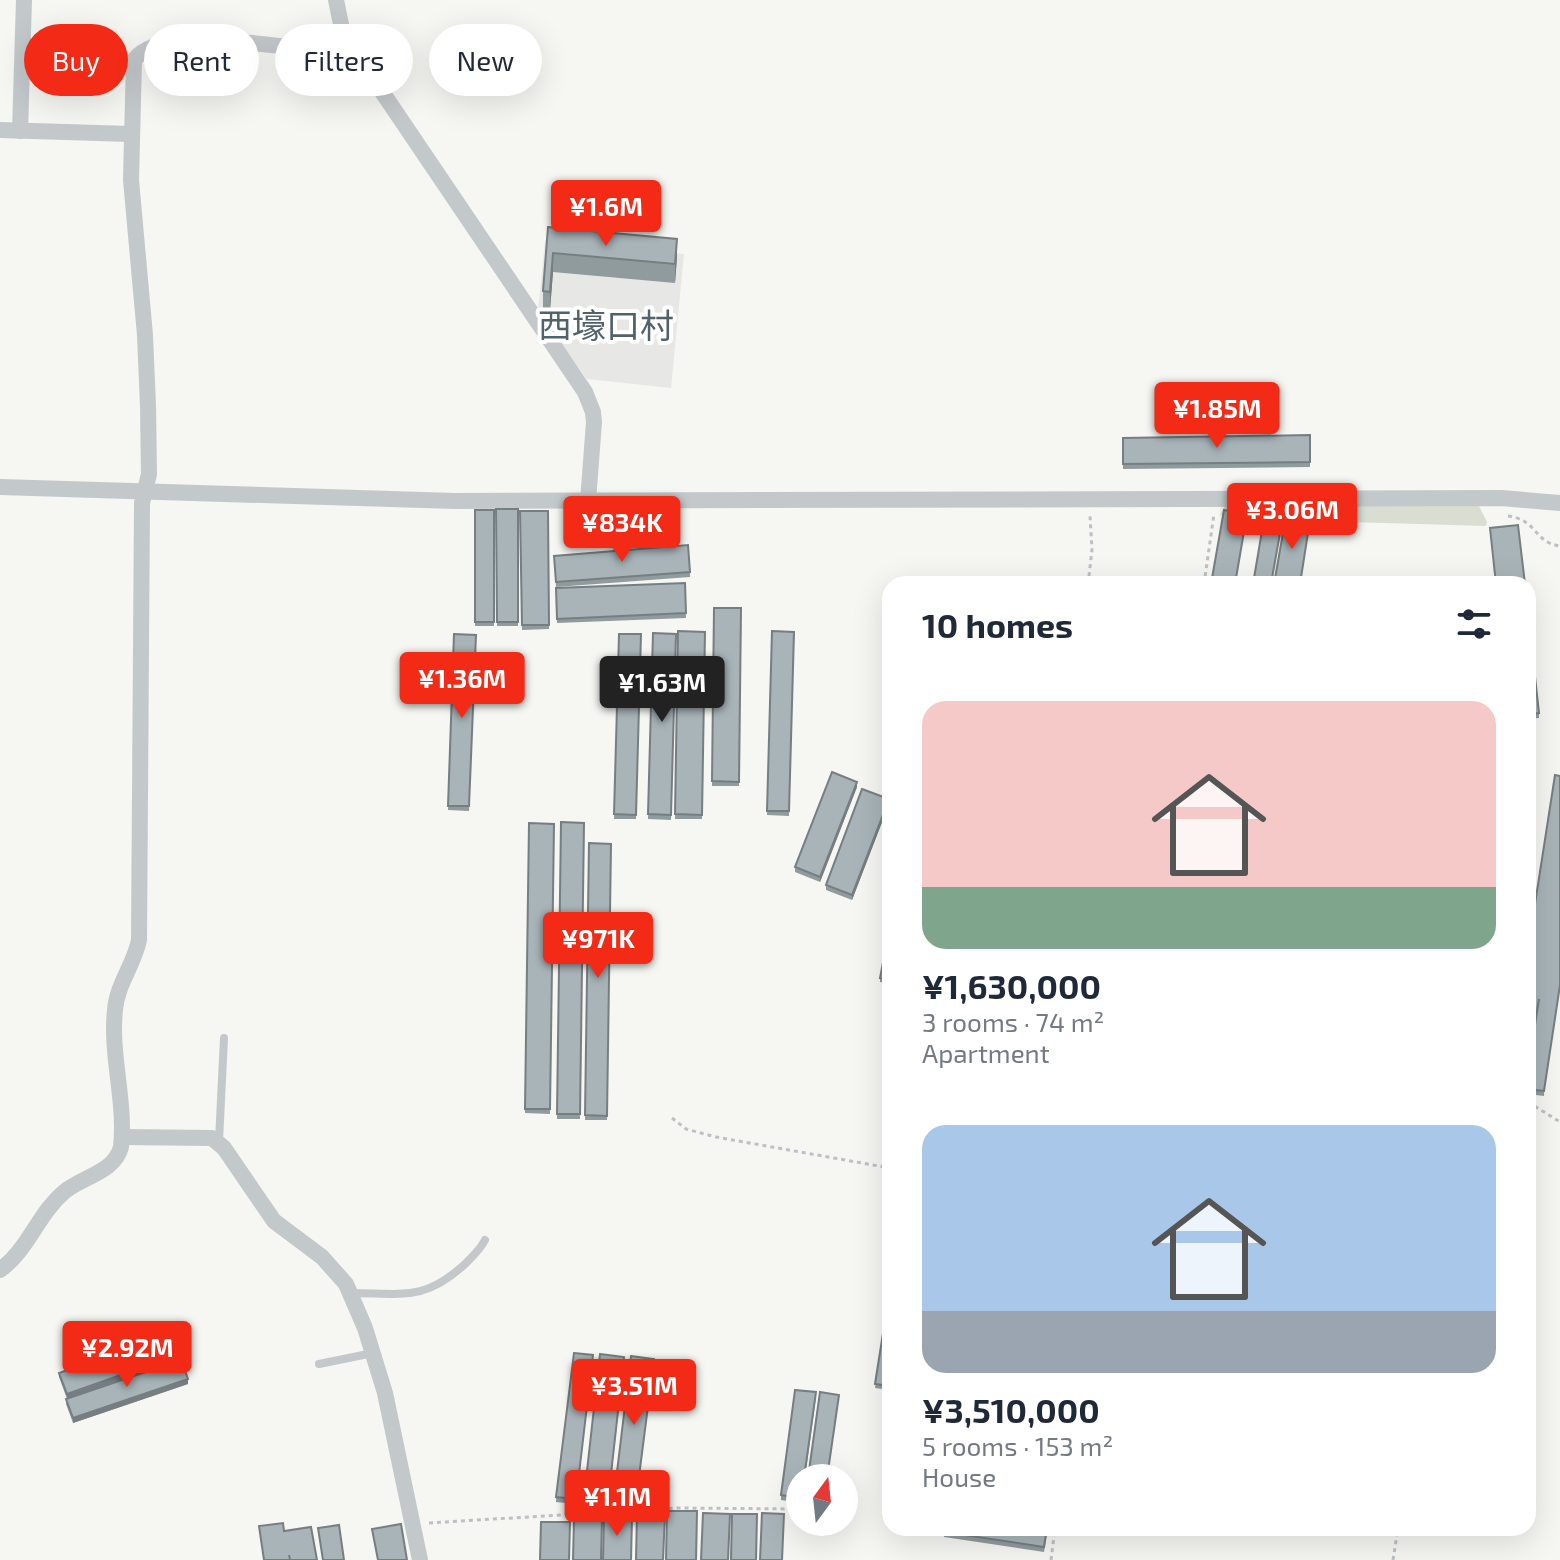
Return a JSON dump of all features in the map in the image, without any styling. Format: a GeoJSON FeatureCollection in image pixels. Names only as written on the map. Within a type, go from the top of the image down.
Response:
{"type":"FeatureCollection","features":[{"type":"Feature","properties":{"kind":"street"},"geometry":{"type":"LineString","coordinates":[[20,131],[24,0]]}},
{"type":"Feature","properties":{"kind":"street"},"geometry":{"type":"LineString","coordinates":[[336,0],[341,24]]}},
{"type":"Feature","properties":{"kind":"street"},"geometry":{"type":"LineString","coordinates":[[0,1270],[18,1254],[63,1192],[116,1161],[122,1137],[115,1008],[120,986],[131,966],[139,940],[141,519],[149,474],[147,368],[134,225],[130,134],[132,67],[141,52],[165,41],[187,39],[275,46]]}},
{"type":"Feature","properties":{"kind":"street"},"geometry":{"type":"LineString","coordinates":[[384,96],[585,392],[594,422],[588,501]]}},
{"type":"Feature","properties":{"kind":"street"},"geometry":{"type":"LineString","coordinates":[[0,130],[130,134]]}},
{"type":"Feature","properties":{"kind":"street"},"geometry":{"type":"LineString","coordinates":[[0,487],[455,501],[1501,498],[1560,503]]}},
{"type":"Feature","properties":{"kind":"street"},"geometry":{"type":"LineString","coordinates":[[122,1137],[205,1136],[219,1143],[274,1221],[322,1257],[346,1284],[385,1393],[420,1560]]}},
{"type":"Feature","properties":{"kind":"lane"},"geometry":{"type":"LineString","coordinates":[[219,1143],[224,1038]]}},
{"type":"Feature","properties":{"kind":"lane"},"geometry":{"type":"LineString","coordinates":[[350,1293],[428,1291],[449,1278],[481,1248],[485,1240]]}},
{"type":"Feature","properties":{"kind":"lane"},"geometry":{"type":"LineString","coordinates":[[319,1364],[373,1353]]}},
{"type":"Feature","properties":{"kind":"path"},"geometry":{"type":"LineString","coordinates":[[1205,576],[1216,499]]}},
{"type":"Feature","properties":{"kind":"path"},"geometry":{"type":"LineString","coordinates":[[1089,501],[1092,530],[1089,576]]}},
{"type":"Feature","properties":{"kind":"path"},"geometry":{"type":"LineString","coordinates":[[1501,515],[1523,519],[1543,541],[1560,546]]}},
{"type":"Feature","properties":{"kind":"path"},"geometry":{"type":"LineString","coordinates":[[1536,1107],[1560,1122]]}},
{"type":"Feature","properties":{"kind":"path"},"geometry":{"type":"LineString","coordinates":[[672,1118],[686,1129],[716,1137],[882,1167]]}},
{"type":"Feature","properties":{"kind":"path"},"geometry":{"type":"LineString","coordinates":[[414,1524],[675,1508],[786,1509]]}},
{"type":"Feature","properties":{"kind":"path"},"geometry":{"type":"LineString","coordinates":[[1051,1560],[1054,1536]]}},
{"type":"Feature","properties":{"kind":"path"},"geometry":{"type":"LineString","coordinates":[[1393,1560],[1397,1536]]}},
{"type":"Feature","properties":{"kind":"shaded area"},"geometry":{"type":"Polygon","coordinates":[[[545,240],[684,254],[671,388],[587,379],[538,312],[545,240]]]}},
{"type":"Feature","properties":{"kind":"shaded area"},"geometry":{"type":"Polygon","coordinates":[[[1226,504],[1479,506],[1487,522],[1486,526],[1220,515],[1226,504]]]}},
{"type":"Feature","properties":{"kind":"building"},"geometry":{"type":"Polygon","coordinates":[[[548,227],[677,239],[675,264],[553,253],[550,292],[543,291],[548,227]]]}},
{"type":"Feature","properties":{"kind":"building"},"geometry":{"type":"Polygon","coordinates":[[[1310,435],[1310,462],[1123,464],[1123,438],[1310,435]]]}},
{"type":"Feature","properties":{"kind":"building"},"geometry":{"type":"Polygon","coordinates":[[[496,509],[518,509],[518,622],[497,622],[496,509]]]}},
{"type":"Feature","properties":{"kind":"building"},"geometry":{"type":"Polygon","coordinates":[[[475,510],[494,510],[494,622],[475,622],[475,510]]]}},
{"type":"Feature","properties":{"kind":"building"},"geometry":{"type":"Polygon","coordinates":[[[1224,510],[1247,514],[1236,576],[1212,576],[1224,510]]]}},
{"type":"Feature","properties":{"kind":"building"},"geometry":{"type":"Polygon","coordinates":[[[520,511],[548,511],[549,625],[522,625],[520,511]]]}},
{"type":"Feature","properties":{"kind":"building"},"geometry":{"type":"Polygon","coordinates":[[[1286,516],[1310,520],[1301,576],[1275,576],[1286,516]]]}},
{"type":"Feature","properties":{"kind":"building"},"geometry":{"type":"Polygon","coordinates":[[[1264,519],[1282,522],[1272,576],[1254,576],[1264,519]]]}},
{"type":"Feature","properties":{"kind":"building"},"geometry":{"type":"Polygon","coordinates":[[[1518,525],[1524,576],[1495,576],[1490,528],[1518,525]]]}},
{"type":"Feature","properties":{"kind":"building"},"geometry":{"type":"Polygon","coordinates":[[[688,545],[690,572],[556,582],[554,556],[688,545]]]}},
{"type":"Feature","properties":{"kind":"building"},"geometry":{"type":"Polygon","coordinates":[[[685,583],[686,613],[557,619],[556,588],[685,583]]]}},
{"type":"Feature","properties":{"kind":"building"},"geometry":{"type":"Polygon","coordinates":[[[714,608],[741,608],[739,782],[712,781],[714,608]]]}},
{"type":"Feature","properties":{"kind":"building"},"geometry":{"type":"Polygon","coordinates":[[[678,631],[705,632],[702,815],[675,814],[678,631]]]}},
{"type":"Feature","properties":{"kind":"building"},"geometry":{"type":"Polygon","coordinates":[[[772,631],[794,632],[789,811],[767,811],[772,631]]]}},
{"type":"Feature","properties":{"kind":"building"},"geometry":{"type":"Polygon","coordinates":[[[653,633],[676,634],[671,815],[648,814],[653,633]]]}},
{"type":"Feature","properties":{"kind":"building"},"geometry":{"type":"Polygon","coordinates":[[[454,634],[476,635],[469,806],[448,806],[454,634]]]}},
{"type":"Feature","properties":{"kind":"building"},"geometry":{"type":"Polygon","coordinates":[[[619,634],[641,634],[636,815],[614,814],[619,634]]]}},
{"type":"Feature","properties":{"kind":"building"},"geometry":{"type":"Polygon","coordinates":[[[1536,686],[1539,713],[1536,713],[1536,686]]]}},
{"type":"Feature","properties":{"kind":"building"},"geometry":{"type":"Polygon","coordinates":[[[832,772],[857,782],[820,877],[795,867],[832,772]]]}},
{"type":"Feature","properties":{"kind":"building"},"geometry":{"type":"Polygon","coordinates":[[[1555,775],[1560,776],[1560,985],[1544,1091],[1536,1090],[1539,999],[1536,1016],[1536,897],[1555,775]]]}},
{"type":"Feature","properties":{"kind":"building"},"geometry":{"type":"Polygon","coordinates":[[[862,789],[882,796],[882,817],[852,895],[826,885],[862,789]]]}},
{"type":"Feature","properties":{"kind":"building"},"geometry":{"type":"Polygon","coordinates":[[[561,822],[584,823],[580,1114],[557,1114],[561,822]]]}},
{"type":"Feature","properties":{"kind":"building"},"geometry":{"type":"Polygon","coordinates":[[[529,823],[554,824],[550,1109],[525,1109],[529,823]]]}},
{"type":"Feature","properties":{"kind":"building"},"geometry":{"type":"Polygon","coordinates":[[[589,843],[611,844],[607,1116],[585,1115],[589,843]]]}},
{"type":"Feature","properties":{"kind":"building"},"geometry":{"type":"Polygon","coordinates":[[[161,1336],[169,1358],[67,1394],[59,1373],[161,1336]]]}},
{"type":"Feature","properties":{"kind":"building"},"geometry":{"type":"Polygon","coordinates":[[[882,1340],[882,1385],[875,1384],[882,1340]]]}},
{"type":"Feature","properties":{"kind":"building"},"geometry":{"type":"Polygon","coordinates":[[[574,1353],[593,1355],[576,1499],[556,1497],[574,1353]]]}},
{"type":"Feature","properties":{"kind":"building"},"geometry":{"type":"Polygon","coordinates":[[[600,1354],[624,1357],[608,1501],[584,1498],[600,1354]]]}},
{"type":"Feature","properties":{"kind":"building"},"geometry":{"type":"Polygon","coordinates":[[[631,1356],[654,1359],[636,1500],[614,1497],[631,1356]]]}},
{"type":"Feature","properties":{"kind":"building"},"geometry":{"type":"Polygon","coordinates":[[[181,1360],[188,1379],[73,1418],[66,1399],[181,1360]]]}},
{"type":"Feature","properties":{"kind":"building"},"geometry":{"type":"Polygon","coordinates":[[[795,1390],[816,1392],[806,1464],[786,1464],[786,1496],[781,1495],[795,1390]]]}},
{"type":"Feature","properties":{"kind":"building"},"geometry":{"type":"Polygon","coordinates":[[[820,1392],[839,1395],[829,1464],[810,1464],[820,1392]]]}},
{"type":"Feature","properties":{"kind":"building"},"geometry":{"type":"Polygon","coordinates":[[[667,1511],[697,1511],[696,1560],[666,1560],[667,1511]]]}},
{"type":"Feature","properties":{"kind":"building"},"geometry":{"type":"Polygon","coordinates":[[[637,1512],[665,1514],[663,1560],[636,1560],[637,1512]]]}},
{"type":"Feature","properties":{"kind":"building"},"geometry":{"type":"Polygon","coordinates":[[[703,1513],[730,1514],[728,1560],[701,1560],[703,1513]]]}},
{"type":"Feature","properties":{"kind":"building"},"geometry":{"type":"Polygon","coordinates":[[[762,1513],[784,1514],[782,1560],[760,1560],[762,1513]]]}},
{"type":"Feature","properties":{"kind":"building"},"geometry":{"type":"Polygon","coordinates":[[[732,1514],[757,1514],[756,1560],[731,1560],[732,1514]]]}},
{"type":"Feature","properties":{"kind":"building"},"geometry":{"type":"Polygon","coordinates":[[[604,1516],[632,1517],[631,1560],[603,1560],[604,1516]]]}},
{"type":"Feature","properties":{"kind":"building"},"geometry":{"type":"Polygon","coordinates":[[[574,1519],[602,1520],[601,1560],[573,1560],[574,1519]]]}},
{"type":"Feature","properties":{"kind":"building"},"geometry":{"type":"Polygon","coordinates":[[[541,1522],[570,1522],[569,1560],[540,1560],[541,1522]]]}},
{"type":"Feature","properties":{"kind":"building"},"geometry":{"type":"Polygon","coordinates":[[[283,1523],[284,1531],[311,1527],[317,1560],[264,1560],[259,1526],[283,1523]]]}},
{"type":"Feature","properties":{"kind":"building"},"geometry":{"type":"Polygon","coordinates":[[[401,1524],[407,1560],[378,1560],[372,1529],[401,1524]]]}},
{"type":"Feature","properties":{"kind":"building"},"geometry":{"type":"Polygon","coordinates":[[[339,1525],[344,1560],[323,1560],[318,1528],[339,1525]]]}},
{"type":"Feature","properties":{"kind":"building"},"geometry":{"type":"Polygon","coordinates":[[[971,1536],[1046,1536],[1044,1547],[971,1536]]]}},
{"type":"Feature","properties":{"kind":"district","name":"西壕口村"},"geometry":{"type":"Point","coordinates":[606,326]}}]}
